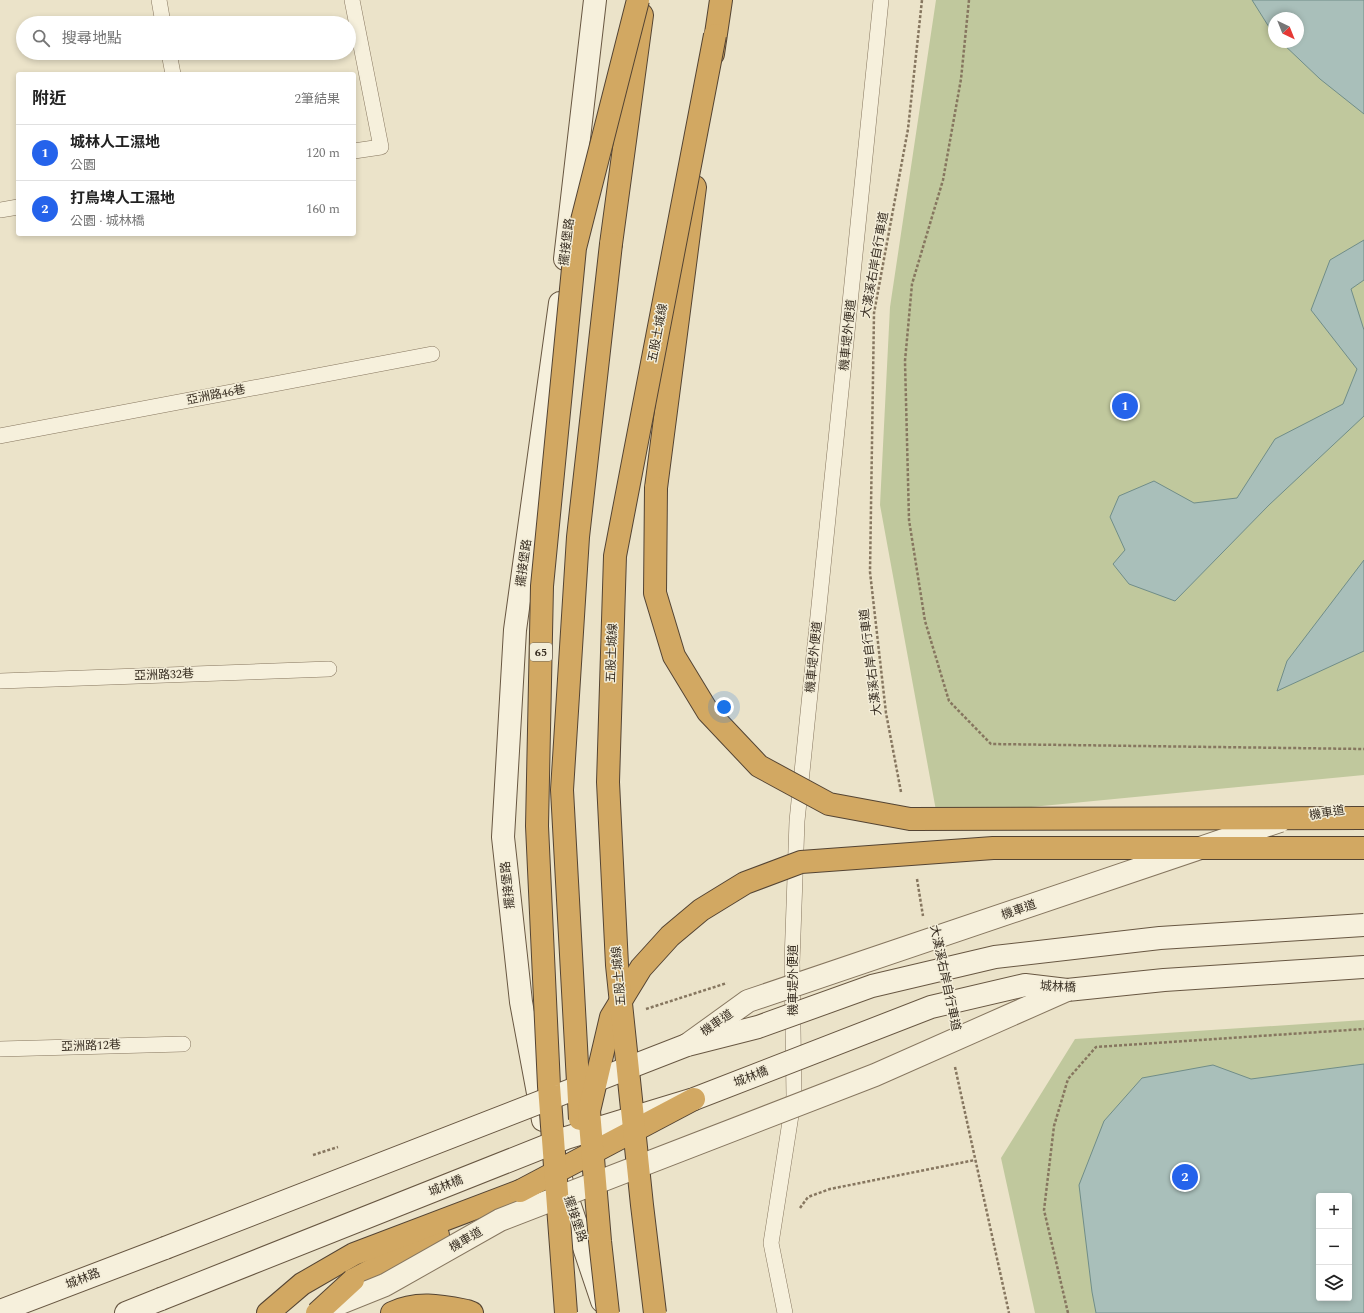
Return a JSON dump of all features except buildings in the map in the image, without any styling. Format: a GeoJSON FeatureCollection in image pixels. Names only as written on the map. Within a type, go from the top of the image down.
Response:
{"type":"FeatureCollection","features":[{"type":"Feature","properties":{"kind":"highway","name":"65"},"geometry":{"type":"LineString","coordinates":[[566,1313],[549,1086],[537,826],[542,586],[575,248],[638,0]]}},
{"type":"Feature","properties":{"kind":"highway"},"geometry":{"type":"LineString","coordinates":[[596,1313],[587,1243],[562,790],[578,537],[611,244],[644,0]]}},
{"type":"Feature","properties":{"kind":"highway","name":"五股土城線"},"geometry":{"type":"LineString","coordinates":[[655,1313],[642,1205],[618,965],[608,782],[615,556],[721,0]]}},
{"type":"Feature","properties":{"kind":"highway"},"geometry":{"type":"LineString","coordinates":[[715,34],[656,488],[655,593],[674,656],[708,712],[760,766],[829,804],[910,819],[1364,818]]}},
{"type":"Feature","properties":{"kind":"highway"},"geometry":{"type":"LineString","coordinates":[[608,1313],[600,1241],[589,1111],[611,1018],[641,968],[670,936],[701,910],[745,883],[801,862],[993,848],[1364,848]]}},
{"type":"Feature","properties":{"kind":"highway"},"geometry":{"type":"LineString","coordinates":[[323,1311],[352,1280],[694,1099]]}},
{"type":"Feature","properties":{"kind":"highway"},"geometry":{"type":"LineString","coordinates":[[268,1313],[302,1284],[354,1254],[520,1191]]}},
{"type":"Feature","properties":{"kind":"highway"},"geometry":{"type":"LineString","coordinates":[[392,1313],[404,1307],[430,1304],[472,1313]]}},
{"type":"Feature","properties":{"kind":"street","name":"擺接堡路"},"geometry":{"type":"LineString","coordinates":[[566,1313],[544,1126],[521,1002],[503,837],[515,630],[560,299],[595,0]]}},
{"type":"Feature","properties":{"kind":"street","name":"機車道"},"geometry":{"type":"LineString","coordinates":[[687,1045],[748,1001],[890,952],[1013,912],[1273,822],[1364,806]]}},
{"type":"Feature","properties":{"kind":"street"},"geometry":{"type":"LineString","coordinates":[[687,1045],[758,1027],[872,986],[995,957],[1160,938],[1364,925]]}},
{"type":"Feature","properties":{"kind":"street","name":"城林橋"},"geometry":{"type":"LineString","coordinates":[[126,1313],[566,1138],[694,1099],[931,1006],[1025,984],[1067,990],[1164,980],[1364,967]]}},
{"type":"Feature","properties":{"kind":"street","name":"機車道"},"geometry":{"type":"LineString","coordinates":[[323,1311],[385,1285],[500,1220],[875,1075],[1067,990]]}},
{"type":"Feature","properties":{"kind":"street","name":"城林路"},"geometry":{"type":"LineString","coordinates":[[0,1311],[687,1045]]}},
{"type":"Feature","properties":{"kind":"street","name":"擺接堡路"},"geometry":{"type":"LineString","coordinates":[[544,1126],[605,1313]]}},
{"type":"Feature","properties":{"kind":"lane"},"geometry":{"type":"LineString","coordinates":[[159,0],[162,16]]}},
{"type":"Feature","properties":{"kind":"lane"},"geometry":{"type":"LineString","coordinates":[[352,0],[355,16]]}},
{"type":"Feature","properties":{"kind":"lane","name":"機車堤外便道"},"geometry":{"type":"LineString","coordinates":[[785,1313],[771,1243],[794,1096],[792,962],[797,821],[881,0]]}},
{"type":"Feature","properties":{"kind":"lane"},"geometry":{"type":"LineString","coordinates":[[356,20],[381,147],[356,151]]}},
{"type":"Feature","properties":{"kind":"lane"},"geometry":{"type":"LineString","coordinates":[[170,60],[173,72]]}},
{"type":"Feature","properties":{"kind":"lane"},"geometry":{"type":"LineString","coordinates":[[0,210],[16,207]]}},
{"type":"Feature","properties":{"kind":"lane","name":"亞洲路46巷"},"geometry":{"type":"LineString","coordinates":[[0,436],[432,354]]}},
{"type":"Feature","properties":{"kind":"lane","name":"亞洲路32巷"},"geometry":{"type":"LineString","coordinates":[[0,682],[328,670]]}},
{"type":"Feature","properties":{"kind":"lane","name":"亞洲路12巷"},"geometry":{"type":"LineString","coordinates":[[0,1049],[183,1044]]}},
{"type":"Feature","properties":{"kind":"path","name":"大漢溪右岸自行車道"},"geometry":{"type":"LineString","coordinates":[[902,797],[886,713],[870,572],[874,312],[908,129],[922,0]]}},
{"type":"Feature","properties":{"kind":"path"},"geometry":{"type":"LineString","coordinates":[[969,0],[961,79],[942,180],[912,284],[905,361],[909,520],[925,622],[949,701],[991,744],[1364,749]]}},
{"type":"Feature","properties":{"kind":"path","name":"大漢溪右岸自行車道"},"geometry":{"type":"LineString","coordinates":[[916,874],[924,920]]}},
{"type":"Feature","properties":{"kind":"path"},"geometry":{"type":"LineString","coordinates":[[644,1010],[691,995]]}},
{"type":"Feature","properties":{"kind":"path"},"geometry":{"type":"LineString","coordinates":[[1068,1313],[1044,1210],[1054,1126],[1068,1079],[1096,1047],[1364,1030]]}},
{"type":"Feature","properties":{"kind":"path"},"geometry":{"type":"LineString","coordinates":[[954,1059],[1009,1313]]}},
{"type":"Feature","properties":{"kind":"path"},"geometry":{"type":"LineString","coordinates":[[313,1155],[338,1147]]}},
{"type":"Feature","properties":{"kind":"path"},"geometry":{"type":"LineString","coordinates":[[799,1209],[808,1198],[830,1189],[975,1160]]}},
{"type":"Feature","properties":{"kind":"green space"},"geometry":{"type":"Polygon","coordinates":[[[936,0],[1364,0],[1364,775],[937,816],[880,505],[890,307],[936,0]]]}},
{"type":"Feature","properties":{"kind":"green space"},"geometry":{"type":"Polygon","coordinates":[[[1364,1020],[1364,1313],[1035,1313],[1001,1158],[1075,1039],[1364,1020]]]}},
{"type":"Feature","properties":{"kind":"water"},"geometry":{"type":"Polygon","coordinates":[[[1252,0],[1364,0],[1364,114],[1320,79],[1287,48],[1304,48],[1304,12],[1268,12],[1268,25],[1252,0]]]}},
{"type":"Feature","properties":{"kind":"water"},"geometry":{"type":"Polygon","coordinates":[[[1364,240],[1364,280],[1351,289],[1364,330],[1364,416],[1269,505],[1175,601],[1129,584],[1113,564],[1125,550],[1110,517],[1119,496],[1154,481],[1194,503],[1237,498],[1275,439],[1343,404],[1357,369],[1311,310],[1330,260],[1364,240]]]}},
{"type":"Feature","properties":{"kind":"water"},"geometry":{"type":"Polygon","coordinates":[[[1364,560],[1364,651],[1277,691],[1287,661],[1364,560]]]}},
{"type":"Feature","properties":{"kind":"water"},"geometry":{"type":"Polygon","coordinates":[[[1364,1064],[1364,1313],[1096,1313],[1092,1292],[1079,1185],[1104,1121],[1142,1078],[1213,1065],[1251,1079],[1364,1064]]]}},
{"type":"Feature","properties":{"kind":"place","name":"城林人工濕地"},"geometry":{"type":"Point","coordinates":[1125,406]}},
{"type":"Feature","properties":{"kind":"place","name":"打鳥埤人工濕地"},"geometry":{"type":"Point","coordinates":[1185,1177]}}]}
